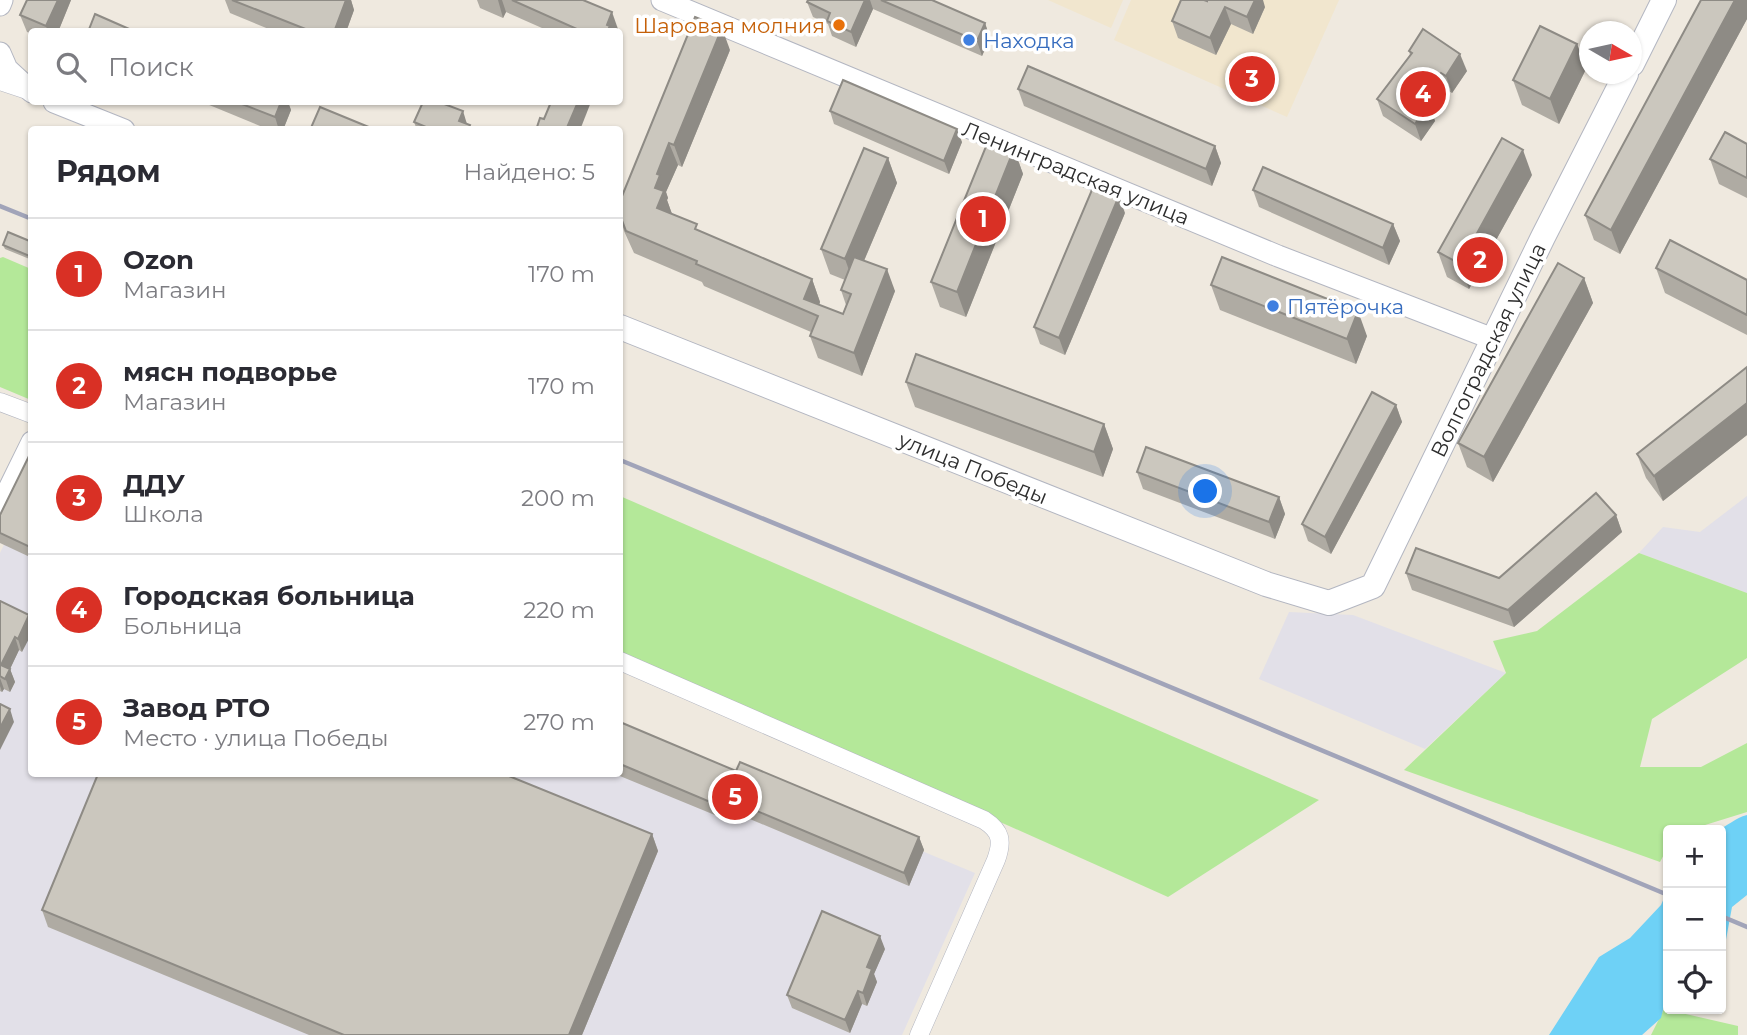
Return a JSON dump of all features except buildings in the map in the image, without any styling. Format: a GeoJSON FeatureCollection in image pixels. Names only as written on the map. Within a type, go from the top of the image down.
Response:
{"type":"FeatureCollection","features":[{"type":"Feature","properties":{"kind":"main road"},"geometry":{"type":"LineString","coordinates":[[1642,44],[1664,0]]}},
{"type":"Feature","properties":{"kind":"main road","name":"Волгоградская улица"},"geometry":{"type":"LineString","coordinates":[[1329,603],[1373,586],[1621,84]]}},
{"type":"Feature","properties":{"kind":"main road","name":"улица Победы"},"geometry":{"type":"LineString","coordinates":[[623,328],[1266,584],[1329,603]]}},
{"type":"Feature","properties":{"kind":"street","name":"Ленинградская улица"},"geometry":{"type":"LineString","coordinates":[[662,0],[1279,256],[1493,339]]}},
{"type":"Feature","properties":{"kind":"street"},"geometry":{"type":"LineString","coordinates":[[2,67],[28,90]]}},
{"type":"Feature","properties":{"kind":"street"},"geometry":{"type":"LineString","coordinates":[[62,105],[114,126]]}},
{"type":"Feature","properties":{"kind":"street"},"geometry":{"type":"LineString","coordinates":[[5,404],[28,413]]}},
{"type":"Feature","properties":{"kind":"street"},"geometry":{"type":"LineString","coordinates":[[5,404],[24,416],[28,423]]}},
{"type":"Feature","properties":{"kind":"street"},"geometry":{"type":"LineString","coordinates":[[0,507],[28,450]]}},
{"type":"Feature","properties":{"kind":"street"},"geometry":{"type":"LineString","coordinates":[[623,662],[984,820],[997,831],[1002,843],[996,860],[919,1035]]}},
{"type":"Feature","properties":{"kind":"shaded area"},"geometry":{"type":"Polygon","coordinates":[[[1048,0],[1123,0],[1111,28],[1048,0]]]}},
{"type":"Feature","properties":{"kind":"shaded area"},"geometry":{"type":"Polygon","coordinates":[[[1131,0],[1339,0],[1287,117],[1114,40],[1131,0]]]}},
{"type":"Feature","properties":{"kind":"shaded area"},"geometry":{"type":"Polygon","coordinates":[[[28,494],[28,777],[623,777],[623,727],[975,873],[902,1035],[0,1035],[0,553],[28,494]]]}},
{"type":"Feature","properties":{"kind":"shaded area"},"geometry":{"type":"Polygon","coordinates":[[[1747,496],[1747,593],[1639,553],[1663,527],[1700,532],[1747,496]]]}},
{"type":"Feature","properties":{"kind":"shaded area"},"geometry":{"type":"Polygon","coordinates":[[[1289,612],[1353,615],[1506,673],[1425,749],[1259,679],[1289,612]]]}},
{"type":"Feature","properties":{"kind":"green space"},"geometry":{"type":"Polygon","coordinates":[[[0,258],[28,268],[28,399],[0,387],[0,258]]]}},
{"type":"Feature","properties":{"kind":"green space"},"geometry":{"type":"Polygon","coordinates":[[[623,497],[1319,800],[1168,897],[623,653],[623,497]]]}},
{"type":"Feature","properties":{"kind":"green space"},"geometry":{"type":"Polygon","coordinates":[[[1639,553],[1747,593],[1747,658],[1652,719],[1640,767],[1701,767],[1747,743],[1747,812],[1705,825],[1663,825],[1663,856],[1660,862],[1404,770],[1506,673],[1493,641],[1537,631],[1639,553]]]}},
{"type":"Feature","properties":{"kind":"green space"},"geometry":{"type":"Polygon","coordinates":[[[1663,1011],[1663,1014],[1686,1014],[1738,1026],[1738,1035],[1651,1035],[1663,1011]]]}},
{"type":"Feature","properties":{"kind":"water"},"geometry":{"type":"Polygon","coordinates":[[[1747,815],[1747,895],[1732,907],[1726,940],[1726,825],[1747,815]]]}},
{"type":"Feature","properties":{"kind":"water"},"geometry":{"type":"Polygon","coordinates":[[[1663,900],[1661,1018],[1642,1035],[1549,1035],[1599,957],[1630,938],[1663,900]]]}},
{"type":"Feature","properties":{"kind":"railway"},"geometry":{"type":"LineString","coordinates":[[0,206],[28,217]]}},
{"type":"Feature","properties":{"kind":"railway"},"geometry":{"type":"LineString","coordinates":[[623,461],[1663,893]]}},
{"type":"Feature","properties":{"kind":"railway"},"geometry":{"type":"LineString","coordinates":[[1726,918],[1747,927]]}},
{"type":"Feature","properties":{"kind":"place","name":"Шаровая молния"},"geometry":{"type":"Point","coordinates":[839,25]}},
{"type":"Feature","properties":{"kind":"place","name":"Находка"},"geometry":{"type":"Point","coordinates":[969,40]}},
{"type":"Feature","properties":{"kind":"place","name":"ДДУ"},"geometry":{"type":"Point","coordinates":[1252,79]}},
{"type":"Feature","properties":{"kind":"place","name":"Городская больница"},"geometry":{"type":"Point","coordinates":[1423,94]}},
{"type":"Feature","properties":{"kind":"place","name":"Ozon"},"geometry":{"type":"Point","coordinates":[983,219]}},
{"type":"Feature","properties":{"kind":"place","name":"мясн подворье"},"geometry":{"type":"Point","coordinates":[1480,260]}},
{"type":"Feature","properties":{"kind":"place","name":"Пятёрочка"},"geometry":{"type":"Point","coordinates":[1273,306]}},
{"type":"Feature","properties":{"kind":"place","name":"Завод РТО"},"geometry":{"type":"Point","coordinates":[735,797]}}]}
